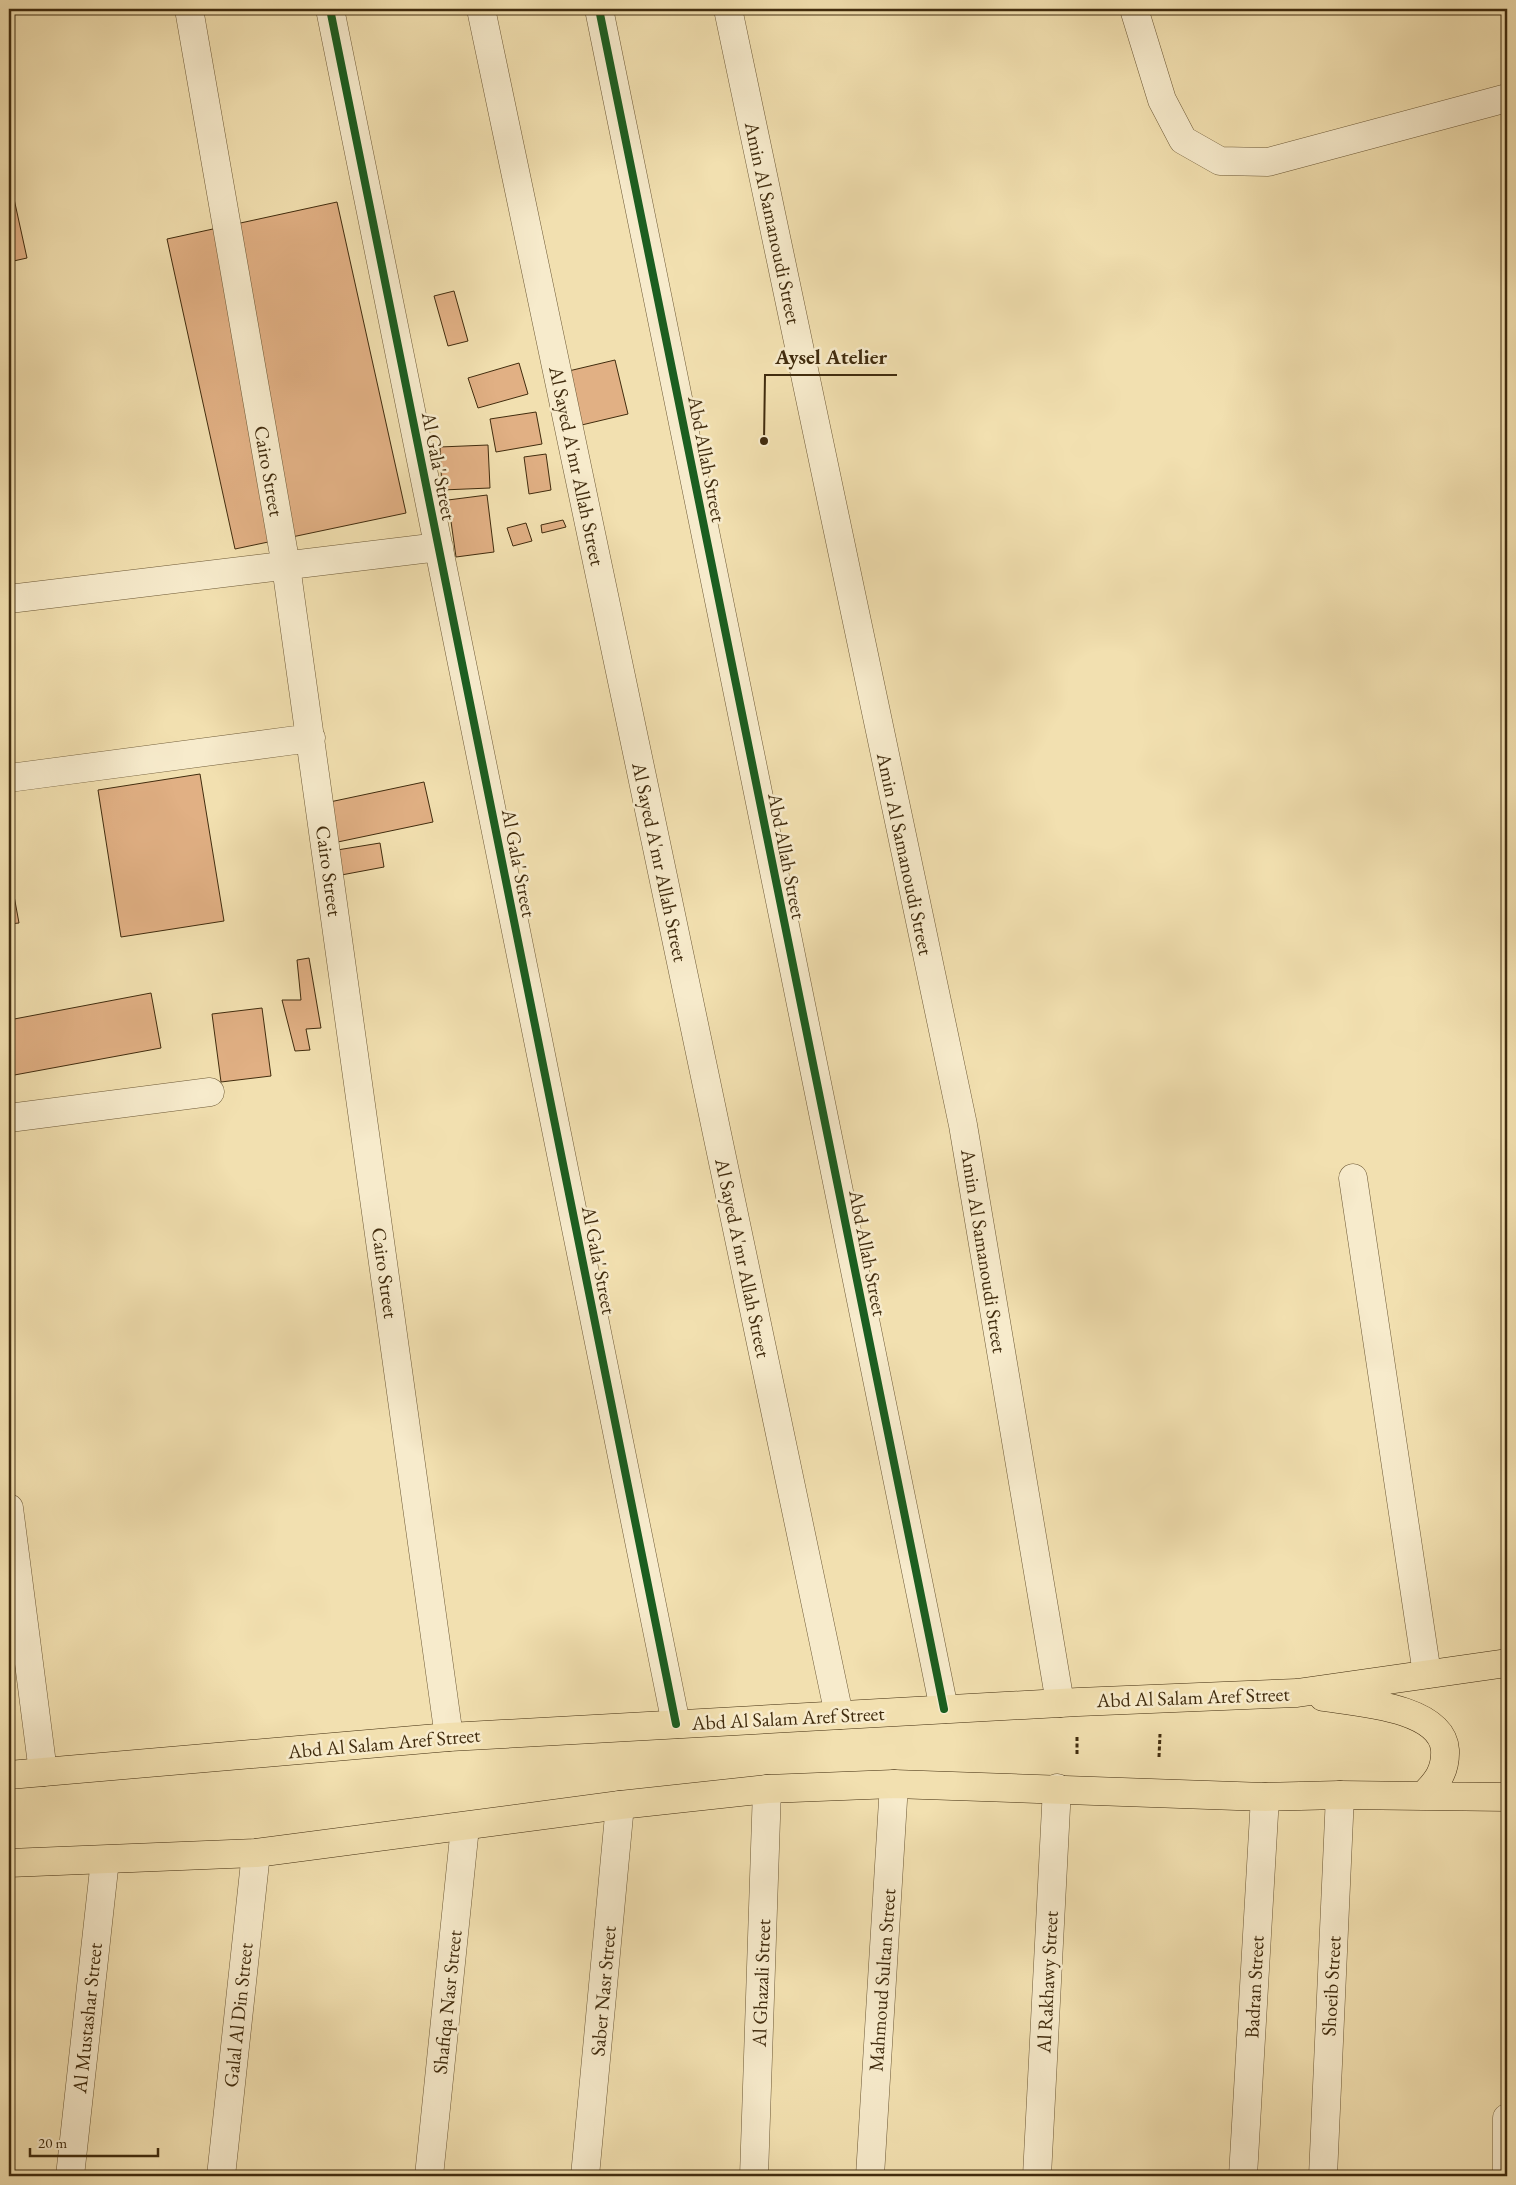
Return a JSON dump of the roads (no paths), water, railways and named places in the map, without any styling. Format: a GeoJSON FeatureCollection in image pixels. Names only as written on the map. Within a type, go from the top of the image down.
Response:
{"type":"FeatureCollection","features":[{"type":"Feature","properties":{"kind":"main road","name":"Abd Al Salam Aref Street"},"geometry":{"type":"LineString","coordinates":[[9,1775],[449,1737],[944,1709],[1297,1693],[1507,1663]]}},
{"type":"Feature","properties":{"kind":"main road"},"geometry":{"type":"LineString","coordinates":[[1297,1693],[1386,1707],[1419,1717],[1435,1728],[1444,1744],[1446,1763],[1438,1781],[1423,1796]]}},
{"type":"Feature","properties":{"kind":"main road"},"geometry":{"type":"LineString","coordinates":[[9,1863],[256,1854],[620,1805],[767,1789],[894,1784],[1067,1789],[1265,1798],[1340,1795],[1507,1797]]}},
{"type":"Feature","properties":{"kind":"street","name":"Cairo Street"},"geometry":{"type":"LineString","coordinates":[[189,9],[286,566],[449,1737]]}},
{"type":"Feature","properties":{"kind":"street","name":"Al Gala' Street"},"geometry":{"type":"LineString","coordinates":[[330,9],[676,1724]]}},
{"type":"Feature","properties":{"kind":"street","name":"Al Sayed A'mr Allah Street"},"geometry":{"type":"LineString","coordinates":[[481,9],[839,1715]]}},
{"type":"Feature","properties":{"kind":"street","name":"Abd Allah Street"},"geometry":{"type":"LineString","coordinates":[[599,9],[944,1709]]}},
{"type":"Feature","properties":{"kind":"street","name":"Amin Al Samanoudi Street"},"geometry":{"type":"LineString","coordinates":[[728,9],[963,1125],[1069,1703]]}},
{"type":"Feature","properties":{"kind":"street"},"geometry":{"type":"LineString","coordinates":[[1134,9],[1162,100],[1182,140],[1220,161],[1268,162],[1507,98]]}},
{"type":"Feature","properties":{"kind":"street"},"geometry":{"type":"LineString","coordinates":[[9,599],[439,547]]}},
{"type":"Feature","properties":{"kind":"street"},"geometry":{"type":"LineString","coordinates":[[9,778],[311,738]]}},
{"type":"Feature","properties":{"kind":"street"},"geometry":{"type":"LineString","coordinates":[[9,1118],[210,1092]]}},
{"type":"Feature","properties":{"kind":"street"},"geometry":{"type":"LineString","coordinates":[[1353,1178],[1427,1674]]}},
{"type":"Feature","properties":{"kind":"street"},"geometry":{"type":"LineString","coordinates":[[9,1508],[43,1772]]}},
{"type":"Feature","properties":{"kind":"street","name":"Mahmoud Sultan Street"},"geometry":{"type":"LineString","coordinates":[[870,2176],[894,1784]]}},
{"type":"Feature","properties":{"kind":"street","name":"Al Ghazali Street"},"geometry":{"type":"LineString","coordinates":[[754,2176],[767,1789]]}},
{"type":"Feature","properties":{"kind":"street","name":"Al Rakhawy Street"},"geometry":{"type":"LineString","coordinates":[[1037,2176],[1067,1789]]}},
{"type":"Feature","properties":{"kind":"street","name":"Shoeib Street"},"geometry":{"type":"LineString","coordinates":[[1323,2176],[1340,1795]]}},
{"type":"Feature","properties":{"kind":"street","name":"Badran Street"},"geometry":{"type":"LineString","coordinates":[[1243,2176],[1265,1798]]}},
{"type":"Feature","properties":{"kind":"street","name":"Saber Nasr Street"},"geometry":{"type":"LineString","coordinates":[[585,2176],[620,1805]]}},
{"type":"Feature","properties":{"kind":"street","name":"Shafiqa Nasr Street"},"geometry":{"type":"LineString","coordinates":[[429,2176],[465,1827]]}},
{"type":"Feature","properties":{"kind":"street","name":"Galal Al Din Street"},"geometry":{"type":"LineString","coordinates":[[221,2176],[256,1854]]}},
{"type":"Feature","properties":{"kind":"street","name":"Al Mustashar Street"},"geometry":{"type":"LineString","coordinates":[[70,2176],[105,1860]]}},
{"type":"Feature","properties":{"kind":"street"},"geometry":{"type":"LineString","coordinates":[[1507,2118],[1507,2176]]}},
{"type":"Feature","properties":{"kind":"place","name":"Aysel Atelier"},"geometry":{"type":"Point","coordinates":[764,441]}}]}
